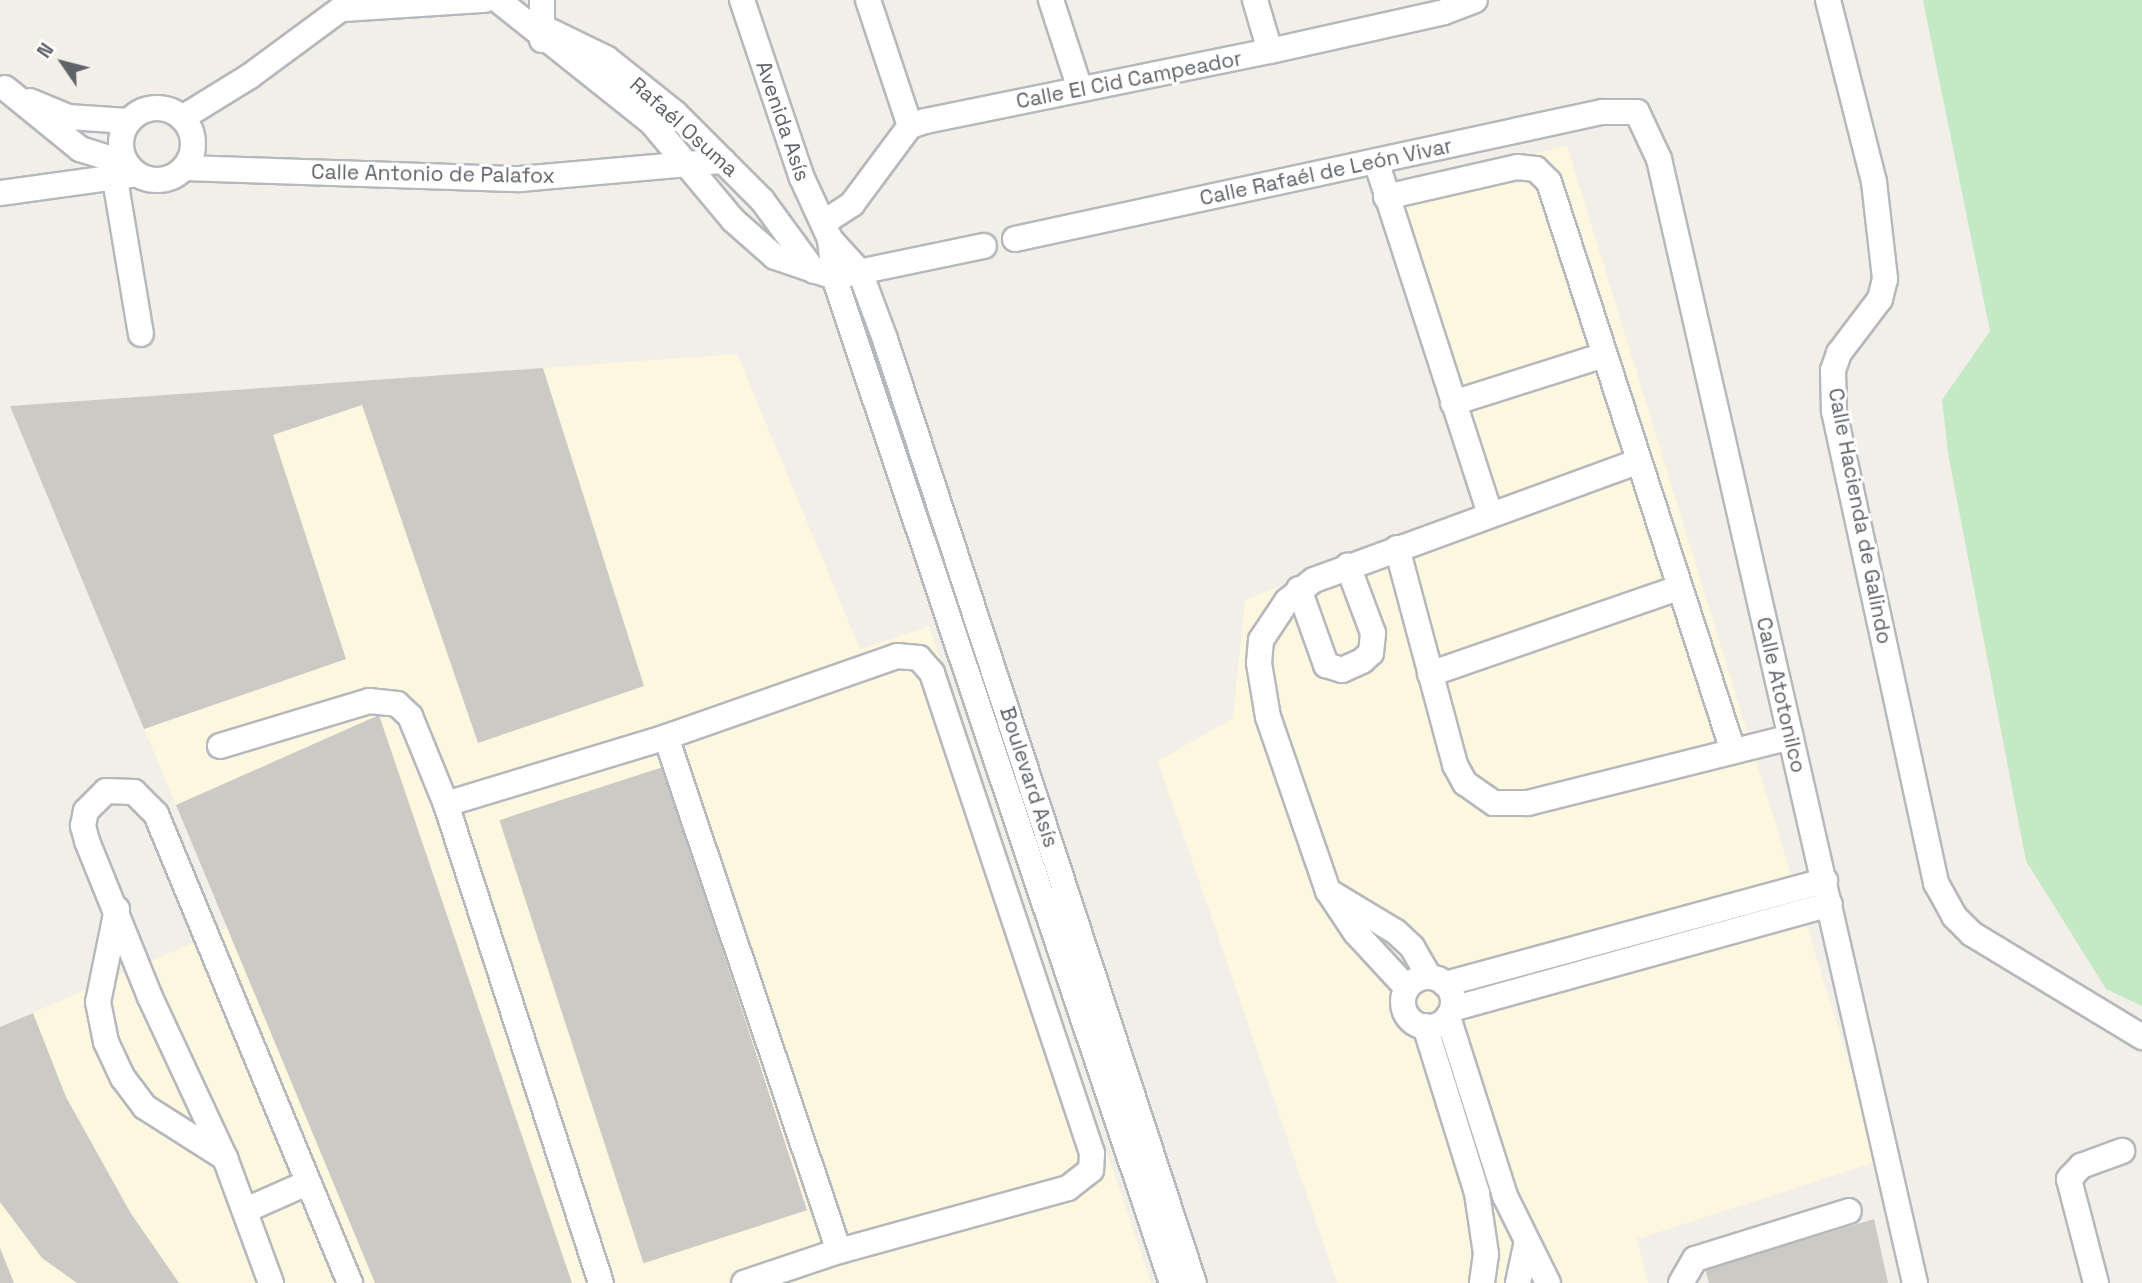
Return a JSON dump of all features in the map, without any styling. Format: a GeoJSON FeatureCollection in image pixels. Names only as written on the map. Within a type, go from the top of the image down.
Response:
{"type":"FeatureCollection","features":[{"type":"Feature","properties":{"kind":"street"},"geometry":{"type":"LineString","coordinates":[[182,118],[348,5],[485,0]]}},
{"type":"Feature","properties":{"kind":"street","name":"Rafaél Osuma"},"geometry":{"type":"LineString","coordinates":[[498,0],[631,104],[765,250],[824,274]]}},
{"type":"Feature","properties":{"kind":"street"},"geometry":{"type":"LineString","coordinates":[[537,30],[542,0]]}},
{"type":"Feature","properties":{"kind":"street","name":"Avenida Asís"},"geometry":{"type":"LineString","coordinates":[[743,0],[802,178],[826,231],[860,272]]}},
{"type":"Feature","properties":{"kind":"street"},"geometry":{"type":"LineString","coordinates":[[826,231],[852,204],[910,126],[868,0]]}},
{"type":"Feature","properties":{"kind":"street"},"geometry":{"type":"LineString","coordinates":[[1051,0],[1080,89]]}},
{"type":"Feature","properties":{"kind":"street"},"geometry":{"type":"LineString","coordinates":[[1255,0],[1270,51]]}},
{"type":"Feature","properties":{"kind":"street","name":"Calle El Cid Campeador"},"geometry":{"type":"LineString","coordinates":[[910,126],[1270,51],[1444,12],[1475,0]]}},
{"type":"Feature","properties":{"kind":"street","name":"Calle Hacienda de Galindo"},"geometry":{"type":"LineString","coordinates":[[1828,0],[1874,182],[1885,279],[1880,299],[1839,353],[1833,370],[1835,411],[1920,799],[1928,809],[1943,866],[1964,907],[2003,940],[2142,1037]]}},
{"type":"Feature","properties":{"kind":"street","name":"Rafaél Osuma"},"geometry":{"type":"LineString","coordinates":[[537,30],[585,46],[636,81],[723,161],[824,274]]}},
{"type":"Feature","properties":{"kind":"street"},"geometry":{"type":"LineString","coordinates":[[3,85],[68,117],[128,121],[155,108],[182,118],[193,142],[184,168],[161,180],[125,172],[80,149],[3,85]]}},
{"type":"Feature","properties":{"kind":"street","name":"Calle Rafaél de León Vivar"},"geometry":{"type":"LineString","coordinates":[[1015,239],[1602,112],[1637,111]]}},
{"type":"Feature","properties":{"kind":"street","name":"Calle Atotonilco"},"geometry":{"type":"LineString","coordinates":[[1637,111],[1659,159],[1915,1283]]}},
{"type":"Feature","properties":{"kind":"street"},"geometry":{"type":"LineString","coordinates":[[128,121],[120,149],[125,172],[141,334]]}},
{"type":"Feature","properties":{"kind":"street","name":"Calle Antonio de Palafox"},"geometry":{"type":"LineString","coordinates":[[184,168],[520,179],[723,161]]}},
{"type":"Feature","properties":{"kind":"street"},"geometry":{"type":"LineString","coordinates":[[1376,161],[1385,197],[1490,515]]}},
{"type":"Feature","properties":{"kind":"street"},"geometry":{"type":"LineString","coordinates":[[1385,197],[1517,167],[1536,169],[1549,182],[1637,463],[1733,751]]}},
{"type":"Feature","properties":{"kind":"street"},"geometry":{"type":"LineString","coordinates":[[0,193],[125,172]]}},
{"type":"Feature","properties":{"kind":"street","name":"Avenida Asís"},"geometry":{"type":"LineString","coordinates":[[824,274],[826,231]]}},
{"type":"Feature","properties":{"kind":"street"},"geometry":{"type":"LineString","coordinates":[[824,274],[860,272],[984,246]]}},
{"type":"Feature","properties":{"kind":"street","name":"Boulevard Asís"},"geometry":{"type":"LineString","coordinates":[[860,272],[977,619],[1172,1283]]}},
{"type":"Feature","properties":{"kind":"street","name":"Boulevard Asís"},"geometry":{"type":"LineString","coordinates":[[824,274],[901,475],[952,629],[1194,1283]]}},
{"type":"Feature","properties":{"kind":"street"},"geometry":{"type":"LineString","coordinates":[[1453,403],[1604,355]]}},
{"type":"Feature","properties":{"kind":"street"},"geometry":{"type":"LineString","coordinates":[[1482,1283],[1486,1254],[1477,1192],[1442,1018],[1451,991],[1427,983],[1412,947],[1396,932],[1328,891],[1269,717],[1259,663],[1261,640],[1271,619],[1299,589],[1348,566],[1637,463]]}},
{"type":"Feature","properties":{"kind":"street"},"geometry":{"type":"LineString","coordinates":[[901,475],[926,465]]}},
{"type":"Feature","properties":{"kind":"street"},"geometry":{"type":"LineString","coordinates":[[1397,548],[1455,765],[1465,783],[1494,803],[1528,803],[1791,737]]}},
{"type":"Feature","properties":{"kind":"street"},"geometry":{"type":"LineString","coordinates":[[1299,589],[1326,666],[1342,670],[1362,661],[1371,653],[1373,633],[1348,566]]}},
{"type":"Feature","properties":{"kind":"street"},"geometry":{"type":"LineString","coordinates":[[1430,674],[1679,588]]}},
{"type":"Feature","properties":{"kind":"street"},"geometry":{"type":"LineString","coordinates":[[952,629],[977,619]]}},
{"type":"Feature","properties":{"kind":"street"},"geometry":{"type":"LineString","coordinates":[[446,804],[666,737],[897,656],[919,658],[936,683],[1092,1163],[1086,1177],[1068,1188],[839,1251],[744,1283]]}},
{"type":"Feature","properties":{"kind":"street"},"geometry":{"type":"LineString","coordinates":[[220,746],[345,707],[384,700],[410,716],[446,804],[601,1283]]}},
{"type":"Feature","properties":{"kind":"street"},"geometry":{"type":"LineString","coordinates":[[666,737],[839,1251]]}},
{"type":"Feature","properties":{"kind":"street"},"geometry":{"type":"LineString","coordinates":[[271,1283],[225,1158],[150,998],[83,825],[94,801],[120,789],[134,792],[156,814],[350,1283]]}},
{"type":"Feature","properties":{"kind":"street"},"geometry":{"type":"LineString","coordinates":[[1593,958],[1427,983],[1406,1012],[1442,1018],[1593,958],[1827,892]]}},
{"type":"Feature","properties":{"kind":"street"},"geometry":{"type":"LineString","coordinates":[[117,909],[98,1002],[106,1042],[123,1078],[145,1107],[225,1158]]}},
{"type":"Feature","properties":{"kind":"street","name":"Calle Hacienda de Galindo"},"geometry":{"type":"LineString","coordinates":[[2056,977],[2142,1017]]}},
{"type":"Feature","properties":{"kind":"street"},"geometry":{"type":"LineString","coordinates":[[1442,1018],[1505,1196],[1526,1245],[1548,1283]]}},
{"type":"Feature","properties":{"kind":"street"},"geometry":{"type":"LineString","coordinates":[[2096,1283],[2069,1179],[2081,1166],[2122,1152]]}},
{"type":"Feature","properties":{"kind":"street"},"geometry":{"type":"LineString","coordinates":[[246,1210],[307,1184]]}},
{"type":"Feature","properties":{"kind":"street"},"geometry":{"type":"LineString","coordinates":[[1681,1283],[1695,1259],[1849,1210]]}},
{"type":"Feature","properties":{"kind":"street"},"geometry":{"type":"LineString","coordinates":[[1518,1283],[1526,1245]]}},
{"type":"Feature","properties":{"kind":"shaded area"},"geometry":{"type":"Polygon","coordinates":[[[1567,146],[1879,1161],[1637,1239],[1648,1283],[1337,1283],[1158,761],[1233,718],[1245,600],[1478,506],[1374,190],[1567,146]]]}},
{"type":"Feature","properties":{"kind":"shaded area"},"geometry":{"type":"Polygon","coordinates":[[[737,354],[860,649],[929,626],[1151,1283],[0,1283],[0,1027],[227,928],[10,406],[737,354]]]}},
{"type":"Feature","properties":{"kind":"green space"},"geometry":{"type":"Polygon","coordinates":[[[1923,0],[2142,0],[2142,1006],[2106,989],[2026,861],[1948,453],[1942,400],[1990,331],[1923,0]]]}},
{"type":"Feature","properties":{"kind":"building"},"geometry":{"type":"Polygon","coordinates":[[[543,368],[644,686],[478,743],[362,405],[273,435],[346,659],[144,729],[10,406],[543,368]]]}},
{"type":"Feature","properties":{"kind":"building"},"geometry":{"type":"Polygon","coordinates":[[[379,715],[572,1283],[375,1283],[176,805],[379,715]]]}},
{"type":"Feature","properties":{"kind":"building"},"geometry":{"type":"Polygon","coordinates":[[[663,767],[807,1210],[643,1263],[499,820],[663,767]]]}},
{"type":"Feature","properties":{"kind":"building"},"geometry":{"type":"Polygon","coordinates":[[[33,1013],[66,1097],[130,1212],[179,1283],[77,1283],[42,1258],[0,1202],[0,1027],[33,1013]]]}},
{"type":"Feature","properties":{"kind":"building"},"geometry":{"type":"Polygon","coordinates":[[[1874,1219],[1888,1283],[1709,1283],[1705,1269],[1874,1219]]]}},
{"type":"Feature","properties":{"kind":"building"},"geometry":{"type":"Polygon","coordinates":[[[0,1248],[14,1283],[0,1283],[0,1248]]]}}]}
